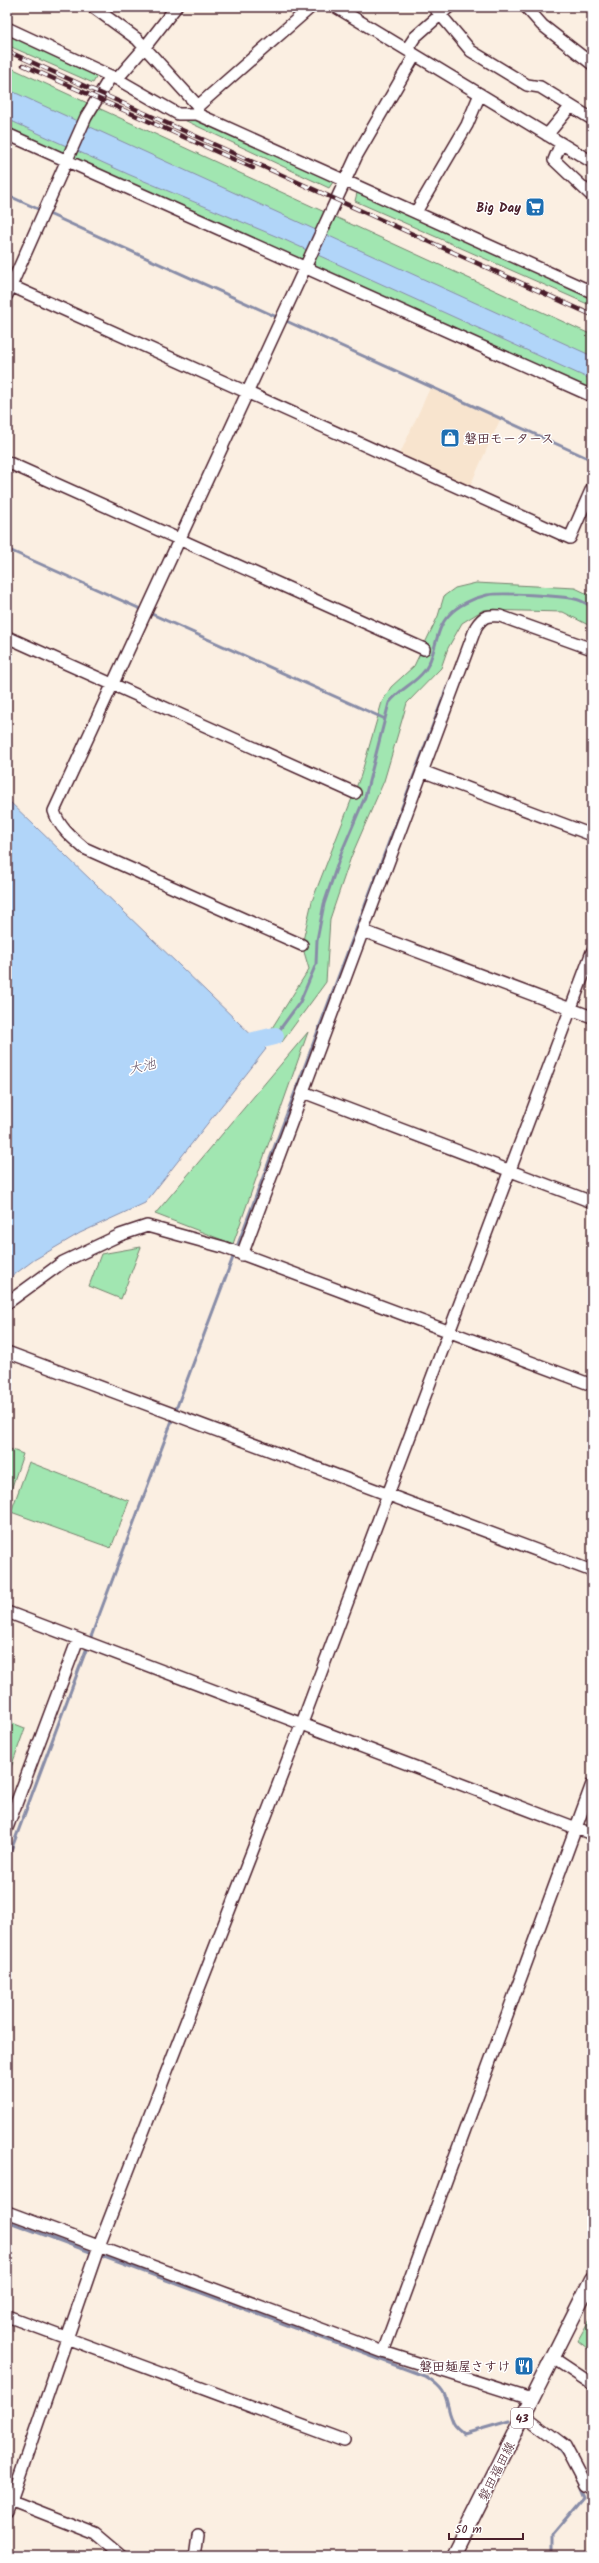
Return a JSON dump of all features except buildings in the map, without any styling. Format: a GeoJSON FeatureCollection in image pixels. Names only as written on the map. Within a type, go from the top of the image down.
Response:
{"type":"FeatureCollection","features":[{"type":"Feature","properties":{"kind":"main road","name":"磐田福田線"},"geometry":{"type":"LineString","coordinates":[[453,2556],[531,2399],[554,2358],[592,2279]]}},
{"type":"Feature","properties":{"kind":"street"},"geometry":{"type":"LineString","coordinates":[[93,7],[137,39],[197,110],[346,180],[592,292]]}},
{"type":"Feature","properties":{"kind":"street"},"geometry":{"type":"LineString","coordinates":[[176,7],[145,47],[114,77],[86,117],[44,213],[8,288],[246,391],[570,538],[592,488]]}},
{"type":"Feature","properties":{"kind":"street"},"geometry":{"type":"LineString","coordinates":[[7,28],[114,77],[178,114],[197,110],[311,7]]}},
{"type":"Feature","properties":{"kind":"street"},"geometry":{"type":"LineString","coordinates":[[336,7],[592,162]]}},
{"type":"Feature","properties":{"kind":"street"},"geometry":{"type":"LineString","coordinates":[[302,945],[84,848],[56,821],[54,811],[246,391],[357,155],[411,52],[415,37],[437,11],[449,7]]}},
{"type":"Feature","properties":{"kind":"street"},"geometry":{"type":"LineString","coordinates":[[526,7],[542,25],[592,64]]}},
{"type":"Feature","properties":{"kind":"street"},"geometry":{"type":"LineString","coordinates":[[437,11],[471,50],[527,85],[540,87],[592,119]]}},
{"type":"Feature","properties":{"kind":"street"},"geometry":{"type":"LineString","coordinates":[[416,212],[467,124],[480,94]]}},
{"type":"Feature","properties":{"kind":"street"},"geometry":{"type":"LineString","coordinates":[[547,135],[571,106]]}},
{"type":"Feature","properties":{"kind":"street"},"geometry":{"type":"LineString","coordinates":[[7,134],[68,158],[592,396]]}},
{"type":"Feature","properties":{"kind":"street"},"geometry":{"type":"LineString","coordinates":[[561,143],[554,160],[592,196]]}},
{"type":"Feature","properties":{"kind":"street"},"geometry":{"type":"LineString","coordinates":[[7,462],[178,540],[424,649]]}},
{"type":"Feature","properties":{"kind":"street"},"geometry":{"type":"LineString","coordinates":[[242,1255],[476,627],[482,618],[489,616],[513,620],[592,649]]}},
{"type":"Feature","properties":{"kind":"street"},"geometry":{"type":"LineString","coordinates":[[7,637],[354,793]]}},
{"type":"Feature","properties":{"kind":"street"},"geometry":{"type":"LineString","coordinates":[[422,771],[592,835]]}},
{"type":"Feature","properties":{"kind":"street"},"geometry":{"type":"LineString","coordinates":[[363,931],[592,1017]]}},
{"type":"Feature","properties":{"kind":"street"},"geometry":{"type":"LineString","coordinates":[[7,2512],[9,2500],[99,2246],[302,1723],[592,952]]}},
{"type":"Feature","properties":{"kind":"street"},"geometry":{"type":"LineString","coordinates":[[303,1092],[592,1202]]}},
{"type":"Feature","properties":{"kind":"street"},"geometry":{"type":"LineString","coordinates":[[7,1303],[63,1262],[120,1235],[147,1226],[242,1255],[592,1385]]}},
{"type":"Feature","properties":{"kind":"street"},"geometry":{"type":"LineString","coordinates":[[7,1352],[592,1572]]}},
{"type":"Feature","properties":{"kind":"street"},"geometry":{"type":"LineString","coordinates":[[7,1612],[592,1834]]}},
{"type":"Feature","properties":{"kind":"street"},"geometry":{"type":"LineString","coordinates":[[7,1828],[78,1639]]}},
{"type":"Feature","properties":{"kind":"street"},"geometry":{"type":"LineString","coordinates":[[383,2352],[592,1784]]}},
{"type":"Feature","properties":{"kind":"street"},"geometry":{"type":"LineString","coordinates":[[7,2212],[383,2352],[531,2399]]}},
{"type":"Feature","properties":{"kind":"street"},"geometry":{"type":"LineString","coordinates":[[7,2316],[344,2441]]}},
{"type":"Feature","properties":{"kind":"street"},"geometry":{"type":"LineString","coordinates":[[554,2358],[592,2384]]}},
{"type":"Feature","properties":{"kind":"street"},"geometry":{"type":"LineString","coordinates":[[524,2415],[565,2446],[585,2484],[592,2488]]}},
{"type":"Feature","properties":{"kind":"street"},"geometry":{"type":"LineString","coordinates":[[9,2500],[96,2534],[122,2556]]}},
{"type":"Feature","properties":{"kind":"street"},"geometry":{"type":"LineString","coordinates":[[195,2556],[198,2534]]}},
{"type":"Feature","properties":{"kind":"shaded area","name":"磐田モータース"},"geometry":{"type":"Polygon","coordinates":[[[430,388],[500,420],[469,488],[399,456],[430,388]]]}},
{"type":"Feature","properties":{"kind":"green space"},"geometry":{"type":"Polygon","coordinates":[[[7,33],[98,74],[93,83],[7,45],[7,33]]]}},
{"type":"Feature","properties":{"kind":"green space"},"geometry":{"type":"Polygon","coordinates":[[[7,66],[592,335],[592,396],[7,134],[7,66]]]}},
{"type":"Feature","properties":{"kind":"green space"},"geometry":{"type":"Polygon","coordinates":[[[197,114],[335,179],[329,188],[182,119],[197,114]]]}},
{"type":"Feature","properties":{"kind":"green space"},"geometry":{"type":"Polygon","coordinates":[[[358,189],[592,297],[592,306],[355,201],[358,189]]]}},
{"type":"Feature","properties":{"kind":"green space"},"geometry":{"type":"Polygon","coordinates":[[[476,583],[575,588],[592,596],[592,627],[563,612],[483,610],[462,623],[448,648],[441,668],[407,703],[384,781],[351,857],[330,919],[326,982],[282,1042],[272,1028],[309,969],[302,945],[312,901],[361,775],[382,702],[391,687],[414,666],[438,616],[444,596],[455,588],[476,583]]]}},
{"type":"Feature","properties":{"kind":"green space"},"geometry":{"type":"Polygon","coordinates":[[[308,1032],[233,1244],[155,1214],[308,1032]]]}},
{"type":"Feature","properties":{"kind":"green space"},"geometry":{"type":"Polygon","coordinates":[[[141,1247],[121,1299],[89,1286],[101,1254],[141,1247]]]}},
{"type":"Feature","properties":{"kind":"green space"},"geometry":{"type":"Polygon","coordinates":[[[7,1448],[23,1454],[7,1502],[7,1448]]]}},
{"type":"Feature","properties":{"kind":"green space"},"geometry":{"type":"Polygon","coordinates":[[[29,1462],[129,1501],[111,1548],[11,1512],[29,1462]]]}},
{"type":"Feature","properties":{"kind":"green space"},"geometry":{"type":"Polygon","coordinates":[[[7,1721],[25,1728],[9,1773],[7,1772],[7,1721]]]}},
{"type":"Feature","properties":{"kind":"green space"},"geometry":{"type":"Polygon","coordinates":[[[592,2316],[592,2352],[578,2341],[592,2316]]]}},
{"type":"Feature","properties":{"kind":"water"},"geometry":{"type":"Polygon","coordinates":[[[7,89],[592,356],[592,380],[285,240],[130,175],[7,119],[7,89]]]}},
{"type":"Feature","properties":{"kind":"water"},"geometry":{"type":"Polygon","coordinates":[[[7,799],[266,1049],[145,1203],[80,1233],[34,1260],[7,1280],[7,799]]]}},
{"type":"Feature","properties":{"kind":"waterway"},"geometry":{"type":"LineString","coordinates":[[7,195],[279,318]]}},
{"type":"Feature","properties":{"kind":"waterway"},"geometry":{"type":"LineString","coordinates":[[284,320],[592,460]]}},
{"type":"Feature","properties":{"kind":"waterway"},"geometry":{"type":"LineString","coordinates":[[7,549],[383,718]]}},
{"type":"Feature","properties":{"kind":"waterway"},"geometry":{"type":"LineString","coordinates":[[275,1036],[300,1002],[316,964],[317,940],[324,904],[342,851],[365,797],[389,703],[397,694],[417,679],[425,670],[432,657],[438,635],[444,621],[453,611],[466,602],[482,596],[494,594],[568,598],[579,600],[592,607]]}},
{"type":"Feature","properties":{"kind":"waterway"},"geometry":{"type":"LineString","coordinates":[[175,1412],[447,687]]}},
{"type":"Feature","properties":{"kind":"waterway","name":"大池"},"geometry":{"type":"LineString","coordinates":[[233,1046],[275,1036]]}},
{"type":"Feature","properties":{"kind":"waterway"},"geometry":{"type":"LineString","coordinates":[[7,1861],[173,1418]]}},
{"type":"Feature","properties":{"kind":"waterway"},"geometry":{"type":"LineString","coordinates":[[7,2221],[93,2253]]}},
{"type":"Feature","properties":{"kind":"waterway"},"geometry":{"type":"LineString","coordinates":[[99,2255],[427,2377],[444,2393],[453,2422],[464,2434],[509,2421]]}},
{"type":"Feature","properties":{"kind":"waterway"},"geometry":{"type":"LineString","coordinates":[[554,2444],[564,2455]]}},
{"type":"Feature","properties":{"kind":"waterway"},"geometry":{"type":"LineString","coordinates":[[552,2556],[552,2535],[584,2497],[577,2479]]}},
{"type":"Feature","properties":{"kind":"railway"},"geometry":{"type":"LineString","coordinates":[[7,51],[592,315]]}},
{"type":"Feature","properties":{"kind":"railway"},"geometry":{"type":"LineString","coordinates":[[23,65],[253,168]]}},
{"type":"Feature","properties":{"kind":"place","name":"Big Day"},"geometry":{"type":"Point","coordinates":[535,207]}},
{"type":"Feature","properties":{"kind":"place","name":"磐田モータース"},"geometry":{"type":"Point","coordinates":[450,438]}},
{"type":"Feature","properties":{"kind":"place","name":"磐田麺屋さすけ"},"geometry":{"type":"Point","coordinates":[524,2366]}}]}
